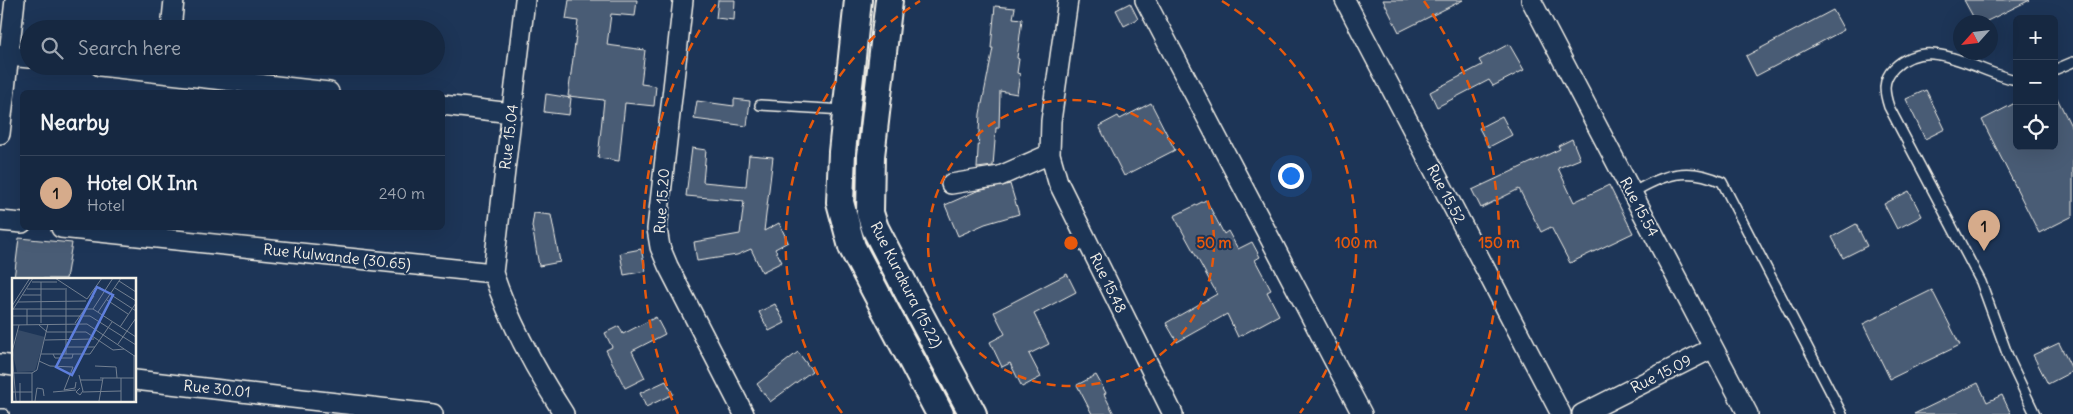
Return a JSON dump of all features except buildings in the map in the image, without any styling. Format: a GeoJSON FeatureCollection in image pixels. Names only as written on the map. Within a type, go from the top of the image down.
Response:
{"type":"FeatureCollection","features":[{"type":"Feature","properties":{"kind":"main road","name":"Rue Kurakura (15.22)"},"geometry":{"type":"LineString","coordinates":[[858,0],[846,110],[840,202],[844,225],[852,247],[940,414]]}},
{"type":"Feature","properties":{"kind":"main road","name":"Rue Kurakura (15.22)"},"geometry":{"type":"LineString","coordinates":[[889,0],[871,156],[870,212],[910,296],[973,414]]}},
{"type":"Feature","properties":{"kind":"street"},"geometry":{"type":"LineString","coordinates":[[0,134],[4,55],[15,0]]}},
{"type":"Feature","properties":{"kind":"street"},"geometry":{"type":"LineString","coordinates":[[172,20],[174,0]]}},
{"type":"Feature","properties":{"kind":"street","name":"Rue 15.04"},"geometry":{"type":"LineString","coordinates":[[493,274],[525,0]]}},
{"type":"Feature","properties":{"kind":"street","name":"Rue 15.20"},"geometry":{"type":"LineString","coordinates":[[683,0],[657,228],[660,247],[668,266],[744,414]]}},
{"type":"Feature","properties":{"kind":"street","name":"Rue 15.48"},"geometry":{"type":"LineString","coordinates":[[1068,0],[1051,121],[1050,154],[1058,182],[1172,414]]}},
{"type":"Feature","properties":{"kind":"street"},"geometry":{"type":"LineString","coordinates":[[1145,0],[1362,414]]}},
{"type":"Feature","properties":{"kind":"street","name":"Rue 15.52"},"geometry":{"type":"LineString","coordinates":[[1345,0],[1561,414]]}},
{"type":"Feature","properties":{"kind":"street","name":"Rue 15.54"},"geometry":{"type":"LineString","coordinates":[[1531,0],[1748,414]]}},
{"type":"Feature","properties":{"kind":"street"},"geometry":{"type":"LineString","coordinates":[[4,55],[20,57]]}},
{"type":"Feature","properties":{"kind":"street"},"geometry":{"type":"LineString","coordinates":[[203,75],[314,90]]}},
{"type":"Feature","properties":{"kind":"street"},"geometry":{"type":"LineString","coordinates":[[445,105],[512,113]]}},
{"type":"Feature","properties":{"kind":"street"},"geometry":{"type":"LineString","coordinates":[[950,184],[1000,176],[1050,154]]}},
{"type":"Feature","properties":{"kind":"street"},"geometry":{"type":"LineString","coordinates":[[0,221],[20,223]]}},
{"type":"Feature","properties":{"kind":"street","name":"Rue Kulwande (30.65)"},"geometry":{"type":"LineString","coordinates":[[80,230],[493,274]]}},
{"type":"Feature","properties":{"kind":"street"},"geometry":{"type":"LineString","coordinates":[[493,274],[506,312],[517,335],[564,414]]}},
{"type":"Feature","properties":{"kind":"street","name":"Rue 15.09"},"geometry":{"type":"LineString","coordinates":[[1582,414],[1713,348]]}},
{"type":"Feature","properties":{"kind":"street","name":"Rue 30.01"},"geometry":{"type":"LineString","coordinates":[[136,380],[423,413]]}},
{"type":"Feature","properties":{"kind":"lane"},"geometry":{"type":"LineString","coordinates":[[2013,79],[2000,77],[1949,56],[1924,53],[1904,59],[1889,73],[1883,89],[1889,107],[1981,282],[2009,359],[2035,414]]}},
{"type":"Feature","properties":{"kind":"lane"},"geometry":{"type":"LineString","coordinates":[[2058,68],[2073,62]]}},
{"type":"Feature","properties":{"kind":"lane"},"geometry":{"type":"LineString","coordinates":[[760,104],[846,110]]}},
{"type":"Feature","properties":{"kind":"lane"},"geometry":{"type":"LineString","coordinates":[[1632,192],[1682,172],[1704,174],[1722,182],[1842,414]]}},
{"type":"Feature","properties":{"kind":"place","name":"Hotel OK Inn"},"geometry":{"type":"Point","coordinates":[1984,251]}}]}
